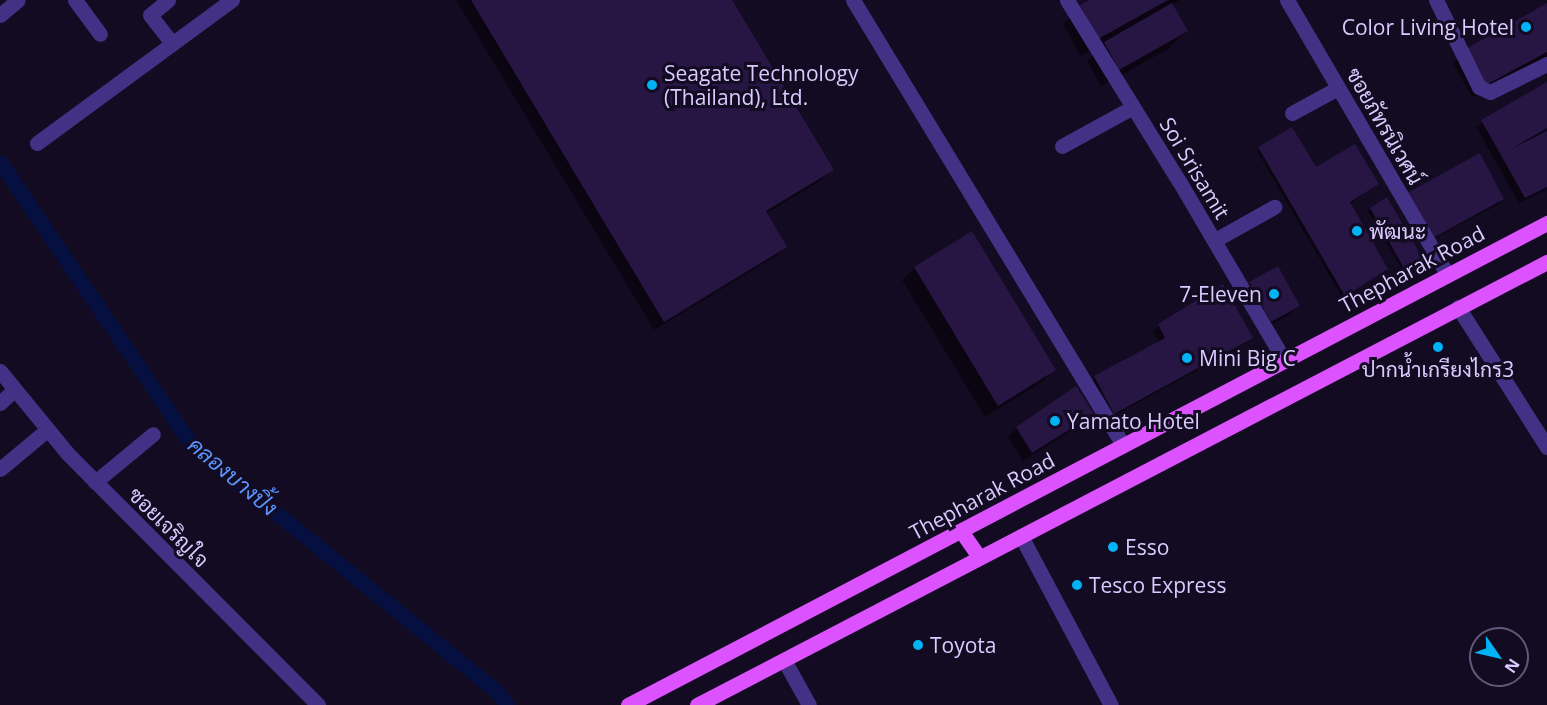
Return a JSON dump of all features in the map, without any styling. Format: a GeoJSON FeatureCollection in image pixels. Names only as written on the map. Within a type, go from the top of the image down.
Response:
{"type":"FeatureCollection","features":[{"type":"Feature","properties":{"kind":"main road","name":"Thepharak Road"},"geometry":{"type":"LineString","coordinates":[[628,705],[1547,223]]}},
{"type":"Feature","properties":{"kind":"main road"},"geometry":{"type":"LineString","coordinates":[[697,705],[1547,262]]}},
{"type":"Feature","properties":{"kind":"main road"},"geometry":{"type":"LineString","coordinates":[[961,531],[979,557]]}},
{"type":"Feature","properties":{"kind":"street"},"geometry":{"type":"LineString","coordinates":[[0,15],[18,0]]}},
{"type":"Feature","properties":{"kind":"street"},"geometry":{"type":"LineString","coordinates":[[75,0],[100,34]]}},
{"type":"Feature","properties":{"kind":"street"},"geometry":{"type":"LineString","coordinates":[[168,0],[150,15],[172,44]]}},
{"type":"Feature","properties":{"kind":"street"},"geometry":{"type":"LineString","coordinates":[[37,142],[232,0]]}},
{"type":"Feature","properties":{"kind":"street"},"geometry":{"type":"LineString","coordinates":[[853,0],[1124,445]]}},
{"type":"Feature","properties":{"kind":"street","name":"Soi Srisamit"},"geometry":{"type":"LineString","coordinates":[[1068,0],[1215,240],[1284,360]]}},
{"type":"Feature","properties":{"kind":"street","name":"ซอยภัทรนิเวศน์"},"geometry":{"type":"LineString","coordinates":[[1287,0],[1447,274]]}},
{"type":"Feature","properties":{"kind":"street"},"geometry":{"type":"LineString","coordinates":[[1436,0],[1479,87],[1490,92],[1547,64]]}},
{"type":"Feature","properties":{"kind":"street"},"geometry":{"type":"LineString","coordinates":[[1292,113],[1338,88]]}},
{"type":"Feature","properties":{"kind":"street"},"geometry":{"type":"LineString","coordinates":[[1062,146],[1134,107]]}},
{"type":"Feature","properties":{"kind":"street"},"geometry":{"type":"LineString","coordinates":[[1215,240],[1274,207]]}},
{"type":"Feature","properties":{"kind":"street"},"geometry":{"type":"LineString","coordinates":[[1458,308],[1547,447]]}},
{"type":"Feature","properties":{"kind":"street","name":"ซอยเจริญใจ"},"geometry":{"type":"LineString","coordinates":[[0,371],[47,430],[95,482],[318,705]]}},
{"type":"Feature","properties":{"kind":"street"},"geometry":{"type":"LineString","coordinates":[[0,403],[14,390]]}},
{"type":"Feature","properties":{"kind":"street"},"geometry":{"type":"LineString","coordinates":[[0,469],[47,430]]}},
{"type":"Feature","properties":{"kind":"street"},"geometry":{"type":"LineString","coordinates":[[95,482],[153,434]]}},
{"type":"Feature","properties":{"kind":"street"},"geometry":{"type":"LineString","coordinates":[[1021,536],[1111,705]]}},
{"type":"Feature","properties":{"kind":"street"},"geometry":{"type":"LineString","coordinates":[[784,660],[809,705]]}},
{"type":"Feature","properties":{"kind":"building","name":"Seagate Technology (Thailand), Ltd."},"geometry":{"type":"Polygon","coordinates":[[[471,0],[732,0],[834,170],[766,211],[787,247],[664,322],[471,0]]]}},
{"type":"Feature","properties":{"kind":"building"},"geometry":{"type":"Polygon","coordinates":[[[1090,0],[1168,0],[1098,39],[1080,5],[1090,0]]]}},
{"type":"Feature","properties":{"kind":"building"},"geometry":{"type":"Polygon","coordinates":[[[1172,3],[1188,31],[1119,70],[1104,42],[1172,3]]]}},
{"type":"Feature","properties":{"kind":"building","name":"Color Living Hotel"},"geometry":{"type":"Polygon","coordinates":[[[1547,3],[1547,52],[1484,86],[1464,50],[1547,3]]]}},
{"type":"Feature","properties":{"kind":"building"},"geometry":{"type":"Polygon","coordinates":[[[1547,82],[1547,128],[1511,149],[1547,131],[1547,187],[1525,198],[1481,120],[1547,82]]]}},
{"type":"Feature","properties":{"kind":"building","name":"พัฒนะ"},"geometry":{"type":"Polygon","coordinates":[[[1292,127],[1316,167],[1355,144],[1379,184],[1350,202],[1388,269],[1345,296],[1258,147],[1292,127]]]}},
{"type":"Feature","properties":{"kind":"building"},"geometry":{"type":"Polygon","coordinates":[[[1480,153],[1504,199],[1431,239],[1407,193],[1480,153]]]}},
{"type":"Feature","properties":{"kind":"building"},"geometry":{"type":"Polygon","coordinates":[[[1387,197],[1423,259],[1405,270],[1370,208],[1387,197]]]}},
{"type":"Feature","properties":{"kind":"building"},"geometry":{"type":"Polygon","coordinates":[[[972,231],[1056,370],[998,406],[914,267],[972,231]]]}},
{"type":"Feature","properties":{"kind":"building","name":"7-Eleven"},"geometry":{"type":"Polygon","coordinates":[[[1278,266],[1300,306],[1271,322],[1249,282],[1278,266]]]}},
{"type":"Feature","properties":{"kind":"building"},"geometry":{"type":"Polygon","coordinates":[[[1223,284],[1253,338],[1114,414],[1094,376],[1165,338],[1158,324],[1223,284]]]}},
{"type":"Feature","properties":{"kind":"building","name":"Yamato Hotel"},"geometry":{"type":"Polygon","coordinates":[[[1076,386],[1094,414],[1032,453],[1016,427],[1076,386]]]}},
{"type":"Feature","properties":{"kind":"waterway","name":"คลองบางปิ้ง"},"geometry":{"type":"LineString","coordinates":[[0,162],[190,443],[497,692],[507,705]]}},
{"type":"Feature","properties":{"kind":"place","name":"Color Living Hotel"},"geometry":{"type":"Point","coordinates":[1526,27]}},
{"type":"Feature","properties":{"kind":"place","name":"Seagate Technology (Thailand), Ltd."},"geometry":{"type":"Point","coordinates":[652,85]}},
{"type":"Feature","properties":{"kind":"place","name":"พัฒนะ"},"geometry":{"type":"Point","coordinates":[1357,231]}},
{"type":"Feature","properties":{"kind":"place","name":"7-Eleven"},"geometry":{"type":"Point","coordinates":[1274,294]}},
{"type":"Feature","properties":{"kind":"place","name":"ปากน้ำเกรียงไกร3"},"geometry":{"type":"Point","coordinates":[1438,347]}},
{"type":"Feature","properties":{"kind":"place","name":"Mini Big C"},"geometry":{"type":"Point","coordinates":[1187,358]}},
{"type":"Feature","properties":{"kind":"place","name":"Yamato Hotel"},"geometry":{"type":"Point","coordinates":[1055,421]}},
{"type":"Feature","properties":{"kind":"place","name":"Esso"},"geometry":{"type":"Point","coordinates":[1113,547]}},
{"type":"Feature","properties":{"kind":"place","name":"Tesco Express"},"geometry":{"type":"Point","coordinates":[1077,585]}},
{"type":"Feature","properties":{"kind":"place","name":"Toyota"},"geometry":{"type":"Point","coordinates":[918,645]}}]}
